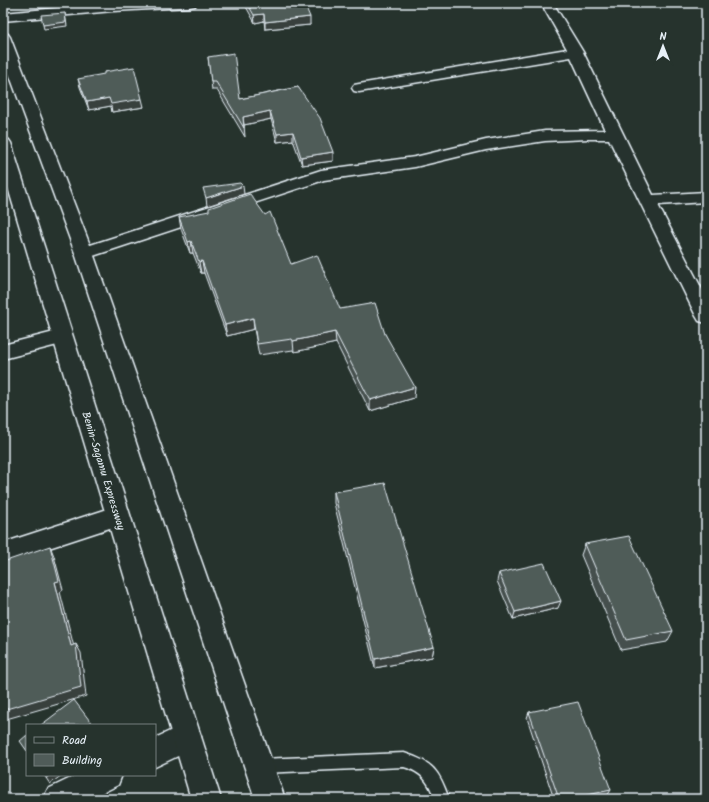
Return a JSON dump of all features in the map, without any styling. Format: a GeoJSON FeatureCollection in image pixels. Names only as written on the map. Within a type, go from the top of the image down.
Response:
{"type":"FeatureCollection","features":[{"type":"Feature","properties":{"kind":"highway"},"geometry":{"type":"LineString","coordinates":[[3,37],[84,253],[270,799]]}},
{"type":"Feature","properties":{"kind":"highway","name":"Benin-Sagamu Expressway"},"geometry":{"type":"LineString","coordinates":[[3,143],[117,516],[206,799]]}},
{"type":"Feature","properties":{"kind":"street"},"geometry":{"type":"LineString","coordinates":[[3,17],[114,7],[190,3]]}},
{"type":"Feature","properties":{"kind":"street"},"geometry":{"type":"LineString","coordinates":[[547,3],[576,52],[615,136],[706,316]]}},
{"type":"Feature","properties":{"kind":"street"},"geometry":{"type":"LineString","coordinates":[[359,88],[576,52]]}},
{"type":"Feature","properties":{"kind":"street"},"geometry":{"type":"LineString","coordinates":[[84,253],[321,175],[415,162],[486,145],[545,136],[588,134],[615,136]]}},
{"type":"Feature","properties":{"kind":"street"},"geometry":{"type":"LineString","coordinates":[[648,200],[706,197]]}},
{"type":"Feature","properties":{"kind":"street"},"geometry":{"type":"LineString","coordinates":[[3,352],[62,337]]}},
{"type":"Feature","properties":{"kind":"street"},"geometry":{"type":"LineString","coordinates":[[3,553],[117,516]]}},
{"type":"Feature","properties":{"kind":"street"},"geometry":{"type":"LineString","coordinates":[[156,752],[187,737]]}},
{"type":"Feature","properties":{"kind":"street"},"geometry":{"type":"LineString","coordinates":[[58,799],[106,776]]}},
{"type":"Feature","properties":{"kind":"lane"},"geometry":{"type":"LineString","coordinates":[[259,766],[404,760],[419,764],[434,778],[442,799]]}},
{"type":"Feature","properties":{"kind":"building"},"geometry":{"type":"Polygon","coordinates":[[[247,3],[304,3],[310,17],[265,22],[264,14],[254,15],[247,3]]]}},
{"type":"Feature","properties":{"kind":"building"},"geometry":{"type":"Polygon","coordinates":[[[65,13],[66,22],[43,25],[41,15],[65,13]]]}},
{"type":"Feature","properties":{"kind":"building"},"geometry":{"type":"Polygon","coordinates":[[[234,53],[240,99],[298,87],[320,118],[333,152],[301,157],[293,132],[277,134],[270,111],[243,117],[244,128],[216,82],[211,82],[208,57],[234,53]]]}},
{"type":"Feature","properties":{"kind":"building"},"geometry":{"type":"Polygon","coordinates":[[[134,67],[142,99],[111,104],[109,98],[87,102],[78,79],[104,74],[104,72],[134,67]]]}},
{"type":"Feature","properties":{"kind":"building"},"geometry":{"type":"Polygon","coordinates":[[[240,183],[243,186],[206,198],[203,188],[240,183]]]}},
{"type":"Feature","properties":{"kind":"building"},"geometry":{"type":"Polygon","coordinates":[[[250,194],[265,215],[270,212],[291,264],[317,255],[340,309],[375,303],[385,334],[415,387],[370,400],[335,332],[293,341],[292,339],[257,344],[253,318],[225,325],[202,261],[199,262],[191,241],[188,242],[179,217],[209,211],[209,208],[250,194]]]}},
{"type":"Feature","properties":{"kind":"building"},"geometry":{"type":"Polygon","coordinates":[[[385,483],[434,647],[375,659],[334,492],[385,483]]]}},
{"type":"Feature","properties":{"kind":"building"},"geometry":{"type":"Polygon","coordinates":[[[629,536],[673,631],[626,640],[585,544],[629,536]]]}},
{"type":"Feature","properties":{"kind":"building"},"geometry":{"type":"Polygon","coordinates":[[[50,546],[59,581],[55,582],[71,646],[76,644],[81,687],[3,710],[3,562],[50,546]]]}},
{"type":"Feature","properties":{"kind":"building"},"geometry":{"type":"Polygon","coordinates":[[[544,563],[561,601],[515,612],[499,573],[544,563]]]}},
{"type":"Feature","properties":{"kind":"building"},"geometry":{"type":"Polygon","coordinates":[[[74,700],[92,724],[42,724],[74,700]]]}},
{"type":"Feature","properties":{"kind":"building"},"geometry":{"type":"Polygon","coordinates":[[[578,702],[611,790],[569,799],[559,799],[529,712],[578,702]]]}},
{"type":"Feature","properties":{"kind":"building"},"geometry":{"type":"Polygon","coordinates":[[[26,736],[26,750],[20,741],[26,736]]]}}]}
